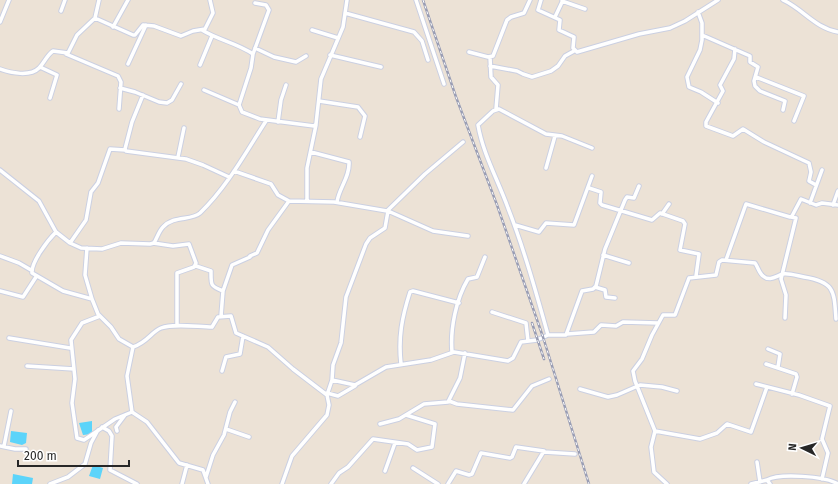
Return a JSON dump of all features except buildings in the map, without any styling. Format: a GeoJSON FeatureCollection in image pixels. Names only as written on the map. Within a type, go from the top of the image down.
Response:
{"type":"FeatureCollection","features":[{"type":"Feature","properties":{"kind":"street"},"geometry":{"type":"LineString","coordinates":[[0,22],[9,0]]}},
{"type":"Feature","properties":{"kind":"street"},"geometry":{"type":"LineString","coordinates":[[61,11],[65,0]]}},
{"type":"Feature","properties":{"kind":"street"},"geometry":{"type":"LineString","coordinates":[[66,54],[69,52],[77,35],[95,18],[99,0]]}},
{"type":"Feature","properties":{"kind":"street"},"geometry":{"type":"LineString","coordinates":[[113,27],[128,0]]}},
{"type":"Feature","properties":{"kind":"street"},"geometry":{"type":"LineString","coordinates":[[95,18],[133,35],[135,35],[142,25],[146,25],[181,36],[193,31],[202,30],[208,26],[213,13],[210,0]]}},
{"type":"Feature","properties":{"kind":"street"},"geometry":{"type":"LineString","coordinates":[[307,200],[307,168],[316,125],[320,79],[343,27],[347,0]]}},
{"type":"Feature","properties":{"kind":"street"},"geometry":{"type":"LineString","coordinates":[[416,0],[444,84]]}},
{"type":"Feature","properties":{"kind":"street"},"geometry":{"type":"LineString","coordinates":[[530,0],[524,13],[511,17],[507,20],[494,54],[490,57],[491,77],[498,86],[496,109],[480,121],[478,126],[496,180],[515,225],[548,335]]}},
{"type":"Feature","properties":{"kind":"street"},"geometry":{"type":"LineString","coordinates":[[540,0],[538,10],[560,20],[559,30],[574,37],[574,51]]}},
{"type":"Feature","properties":{"kind":"street"},"geometry":{"type":"LineString","coordinates":[[490,66],[517,71],[532,77],[551,71],[558,66],[564,56],[574,51],[579,52],[639,34],[670,28],[718,0]]}},
{"type":"Feature","properties":{"kind":"street"},"geometry":{"type":"LineString","coordinates":[[783,0],[822,28],[838,32]]}},
{"type":"Feature","properties":{"kind":"street"},"geometry":{"type":"LineString","coordinates":[[555,17],[562,1],[586,9]]}},
{"type":"Feature","properties":{"kind":"street"},"geometry":{"type":"LineString","coordinates":[[239,106],[251,68],[253,54],[269,10],[266,5],[255,3]]}},
{"type":"Feature","properties":{"kind":"street"},"geometry":{"type":"LineString","coordinates":[[698,12],[701,19],[702,35],[700,50],[687,77],[689,86],[718,103]]}},
{"type":"Feature","properties":{"kind":"street"},"geometry":{"type":"LineString","coordinates":[[345,13],[414,32],[422,41],[428,60]]}},
{"type":"Feature","properties":{"kind":"street"},"geometry":{"type":"LineString","coordinates":[[128,64],[146,25]]}},
{"type":"Feature","properties":{"kind":"street"},"geometry":{"type":"LineString","coordinates":[[202,30],[212,36],[237,45],[253,54]]}},
{"type":"Feature","properties":{"kind":"street"},"geometry":{"type":"LineString","coordinates":[[312,30],[338,38]]}},
{"type":"Feature","properties":{"kind":"street"},"geometry":{"type":"LineString","coordinates":[[702,35],[735,48],[750,56],[750,62],[758,66],[754,84],[756,88],[785,101],[783,110]]}},
{"type":"Feature","properties":{"kind":"street"},"geometry":{"type":"LineString","coordinates":[[200,66],[212,36]]}},
{"type":"Feature","properties":{"kind":"street"},"geometry":{"type":"LineString","coordinates":[[255,48],[274,57],[296,62],[306,56]]}},
{"type":"Feature","properties":{"kind":"street"},"geometry":{"type":"LineString","coordinates":[[735,48],[734,59],[720,85],[723,90],[718,103],[706,122],[706,126],[733,136],[742,129],[764,142],[809,163],[811,171],[809,181],[816,185]]}},
{"type":"Feature","properties":{"kind":"street"},"geometry":{"type":"LineString","coordinates":[[0,69],[8,72],[30,73],[40,67],[53,51],[66,54],[118,76],[120,88],[119,109]]}},
{"type":"Feature","properties":{"kind":"street"},"geometry":{"type":"LineString","coordinates":[[470,52],[490,57]]}},
{"type":"Feature","properties":{"kind":"street"},"geometry":{"type":"LineString","coordinates":[[330,55],[381,67]]}},
{"type":"Feature","properties":{"kind":"street"},"geometry":{"type":"LineString","coordinates":[[40,67],[57,75],[50,98]]}},
{"type":"Feature","properties":{"kind":"street"},"geometry":{"type":"LineString","coordinates":[[756,76],[804,96],[794,121]]}},
{"type":"Feature","properties":{"kind":"street"},"geometry":{"type":"LineString","coordinates":[[120,88],[159,102],[170,102],[182,84]]}},
{"type":"Feature","properties":{"kind":"street"},"geometry":{"type":"LineString","coordinates":[[278,122],[281,100],[286,85]]}},
{"type":"Feature","properties":{"kind":"street"},"geometry":{"type":"LineString","coordinates":[[204,90],[239,106],[242,112],[266,121],[316,125]]}},
{"type":"Feature","properties":{"kind":"street"},"geometry":{"type":"LineString","coordinates":[[125,150],[131,125],[143,95]]}},
{"type":"Feature","properties":{"kind":"street"},"geometry":{"type":"LineString","coordinates":[[318,101],[358,108],[365,116],[360,137]]}},
{"type":"Feature","properties":{"kind":"street"},"geometry":{"type":"LineString","coordinates":[[496,109],[546,134],[562,136],[592,148]]}},
{"type":"Feature","properties":{"kind":"street"},"geometry":{"type":"LineString","coordinates":[[153,243],[166,224],[177,218],[199,214],[234,171],[266,121]]}},
{"type":"Feature","properties":{"kind":"street"},"geometry":{"type":"LineString","coordinates":[[178,157],[184,128]]}},
{"type":"Feature","properties":{"kind":"street"},"geometry":{"type":"LineString","coordinates":[[546,168],[555,136]]}},
{"type":"Feature","properties":{"kind":"street"},"geometry":{"type":"LineString","coordinates":[[282,484],[292,456],[327,415],[329,405],[327,394],[332,380],[333,365],[341,343],[346,297],[362,252],[370,238],[385,228],[388,211],[412,186],[463,142]]}},
{"type":"Feature","properties":{"kind":"street"},"geometry":{"type":"LineString","coordinates":[[70,243],[86,220],[91,192],[98,183],[110,149],[178,157],[204,165],[229,177]]}},
{"type":"Feature","properties":{"kind":"street"},"geometry":{"type":"LineString","coordinates":[[311,152],[350,162],[345,182],[339,191],[337,202]]}},
{"type":"Feature","properties":{"kind":"street"},"geometry":{"type":"LineString","coordinates":[[0,170],[43,205],[56,232],[70,243],[87,248],[107,248],[121,243],[153,243],[166,246],[190,244],[196,265]]}},
{"type":"Feature","properties":{"kind":"street"},"geometry":{"type":"LineString","coordinates":[[810,203],[822,170]]}},
{"type":"Feature","properties":{"kind":"street"},"geometry":{"type":"LineString","coordinates":[[234,171],[271,184],[278,195],[289,201],[307,200],[337,202],[388,211],[433,231],[468,236]]}},
{"type":"Feature","properties":{"kind":"street"},"geometry":{"type":"LineString","coordinates":[[515,225],[540,232],[546,223],[574,225],[589,188],[592,176]]}},
{"type":"Feature","properties":{"kind":"street"},"geometry":{"type":"LineString","coordinates":[[595,287],[604,255],[625,200],[627,197],[634,198],[639,186]]}},
{"type":"Feature","properties":{"kind":"street"},"geometry":{"type":"LineString","coordinates":[[589,188],[601,192],[600,203],[602,205],[621,212],[654,220],[658,214],[662,214],[669,204]]}},
{"type":"Feature","properties":{"kind":"street"},"geometry":{"type":"LineString","coordinates":[[833,205],[838,192]]}},
{"type":"Feature","properties":{"kind":"street"},"geometry":{"type":"LineString","coordinates":[[791,217],[800,200],[816,205],[822,203],[838,206]]}},
{"type":"Feature","properties":{"kind":"street"},"geometry":{"type":"LineString","coordinates":[[221,316],[224,291],[232,266],[257,253],[268,230],[289,201]]}},
{"type":"Feature","properties":{"kind":"street"},"geometry":{"type":"LineString","coordinates":[[726,260],[745,204],[796,218],[781,282],[786,295],[785,318]]}},
{"type":"Feature","properties":{"kind":"street"},"geometry":{"type":"LineString","coordinates":[[662,214],[684,222],[680,250],[699,254],[696,276]]}},
{"type":"Feature","properties":{"kind":"street"},"geometry":{"type":"LineString","coordinates":[[31,270],[47,242],[56,232]]}},
{"type":"Feature","properties":{"kind":"street"},"geometry":{"type":"LineString","coordinates":[[87,248],[85,274],[98,314],[111,327],[119,339],[133,347]]}},
{"type":"Feature","properties":{"kind":"street"},"geometry":{"type":"LineString","coordinates":[[604,255],[629,263]]}},
{"type":"Feature","properties":{"kind":"street"},"geometry":{"type":"LineString","coordinates":[[0,256],[19,262],[31,270],[32,274],[36,277],[63,291],[92,299]]}},
{"type":"Feature","properties":{"kind":"street"},"geometry":{"type":"LineString","coordinates":[[452,350],[459,303],[467,281],[477,277],[485,257]]}},
{"type":"Feature","properties":{"kind":"street"},"geometry":{"type":"LineString","coordinates":[[667,484],[654,472],[651,447],[655,431],[637,386],[633,371],[642,359],[663,315],[675,315],[687,280],[690,276],[716,275],[719,262],[726,260],[755,263],[762,275],[767,278],[774,278],[783,274],[821,280],[831,287],[834,294],[836,319]]}},
{"type":"Feature","properties":{"kind":"street"},"geometry":{"type":"LineString","coordinates":[[177,326],[177,273],[196,265],[211,271],[213,288],[224,291]]}},
{"type":"Feature","properties":{"kind":"street"},"geometry":{"type":"LineString","coordinates":[[0,291],[23,298],[36,277]]}},
{"type":"Feature","properties":{"kind":"street"},"geometry":{"type":"LineString","coordinates":[[567,334],[582,291],[595,287],[605,290],[606,297],[615,298]]}},
{"type":"Feature","properties":{"kind":"street"},"geometry":{"type":"LineString","coordinates":[[400,361],[400,327],[410,292],[413,291],[459,303]]}},
{"type":"Feature","properties":{"kind":"street"},"geometry":{"type":"LineString","coordinates":[[834,294],[838,296]]}},
{"type":"Feature","properties":{"kind":"street"},"geometry":{"type":"LineString","coordinates":[[492,312],[526,323],[528,341]]}},
{"type":"Feature","properties":{"kind":"street"},"geometry":{"type":"LineString","coordinates":[[98,314],[82,323],[73,334],[70,348],[74,369],[72,398],[77,438],[84,440],[100,428],[125,414],[132,412]]}},
{"type":"Feature","properties":{"kind":"street"},"geometry":{"type":"LineString","coordinates":[[133,347],[148,340],[161,328],[177,326],[212,327],[218,317],[231,316],[234,331],[268,347],[298,374],[327,394],[338,396],[386,367],[400,361],[431,360],[452,350],[508,361],[513,358],[522,342],[548,335],[594,332],[601,324],[616,326],[623,322],[658,323]]}},
{"type":"Feature","properties":{"kind":"street"},"geometry":{"type":"LineString","coordinates":[[222,371],[226,356],[240,354],[243,336]]}},
{"type":"Feature","properties":{"kind":"street"},"geometry":{"type":"LineString","coordinates":[[10,338],[70,348]]}},
{"type":"Feature","properties":{"kind":"street"},"geometry":{"type":"LineString","coordinates":[[133,347],[127,376],[132,412],[147,422],[179,463],[203,470],[208,484]]}},
{"type":"Feature","properties":{"kind":"street"},"geometry":{"type":"LineString","coordinates":[[768,349],[780,354],[778,367]]}},
{"type":"Feature","properties":{"kind":"street"},"geometry":{"type":"LineString","coordinates":[[380,424],[394,421],[424,404],[445,404],[449,401],[460,378],[465,353]]}},
{"type":"Feature","properties":{"kind":"street"},"geometry":{"type":"LineString","coordinates":[[766,364],[793,372],[797,376],[792,394]]}},
{"type":"Feature","properties":{"kind":"street"},"geometry":{"type":"LineString","coordinates":[[27,366],[74,369]]}},
{"type":"Feature","properties":{"kind":"street"},"geometry":{"type":"LineString","coordinates":[[449,401],[457,404],[513,410],[532,386],[549,379]]}},
{"type":"Feature","properties":{"kind":"street"},"geometry":{"type":"LineString","coordinates":[[332,380],[356,385]]}},
{"type":"Feature","properties":{"kind":"street"},"geometry":{"type":"LineString","coordinates":[[756,384],[830,406],[822,439],[828,453],[822,479]]}},
{"type":"Feature","properties":{"kind":"street"},"geometry":{"type":"LineString","coordinates":[[580,388],[608,397],[618,395],[637,386],[654,385],[677,391]]}},
{"type":"Feature","properties":{"kind":"street"},"geometry":{"type":"LineString","coordinates":[[655,431],[696,440],[715,435],[727,424],[751,432],[767,387]]}},
{"type":"Feature","properties":{"kind":"street"},"geometry":{"type":"LineString","coordinates":[[206,477],[213,455],[226,429],[230,412],[235,402]]}},
{"type":"Feature","properties":{"kind":"street"},"geometry":{"type":"LineString","coordinates":[[11,411],[2,446],[15,449],[26,449]]}},
{"type":"Feature","properties":{"kind":"street"},"geometry":{"type":"LineString","coordinates":[[117,431],[116,427],[125,414]]}},
{"type":"Feature","properties":{"kind":"street"},"geometry":{"type":"LineString","coordinates":[[331,484],[339,472],[348,466],[373,439],[408,444],[417,450],[430,448],[433,446],[435,424],[406,415]]}},
{"type":"Feature","properties":{"kind":"street"},"geometry":{"type":"LineString","coordinates":[[50,484],[68,477],[85,464],[91,443],[100,428]]}},
{"type":"Feature","properties":{"kind":"street"},"geometry":{"type":"LineString","coordinates":[[100,428],[109,431],[112,436],[110,470],[137,484]]}},
{"type":"Feature","properties":{"kind":"street"},"geometry":{"type":"LineString","coordinates":[[226,429],[249,437]]}},
{"type":"Feature","properties":{"kind":"street"},"geometry":{"type":"LineString","coordinates":[[385,471],[395,443]]}},
{"type":"Feature","properties":{"kind":"street"},"geometry":{"type":"LineString","coordinates":[[448,484],[456,471],[469,476],[472,474],[481,453],[511,458],[516,447],[544,452],[575,454]]}},
{"type":"Feature","properties":{"kind":"street"},"geometry":{"type":"LineString","coordinates":[[524,484],[544,452]]}},
{"type":"Feature","properties":{"kind":"street"},"geometry":{"type":"LineString","coordinates":[[757,462],[760,482]]}},
{"type":"Feature","properties":{"kind":"street"},"geometry":{"type":"LineString","coordinates":[[182,484],[187,465]]}},
{"type":"Feature","properties":{"kind":"street"},"geometry":{"type":"LineString","coordinates":[[413,468],[438,484]]}},
{"type":"Feature","properties":{"kind":"street"},"geometry":{"type":"LineString","coordinates":[[751,484],[776,476],[822,479],[838,484]]}},
{"type":"Feature","properties":{"kind":"street"},"geometry":{"type":"LineString","coordinates":[[767,480],[770,484]]}},
{"type":"Feature","properties":{"kind":"water"},"geometry":{"type":"Polygon","coordinates":[[[92,421],[92,434],[83,435],[79,423],[92,421]]]}},
{"type":"Feature","properties":{"kind":"water"},"geometry":{"type":"Polygon","coordinates":[[[11,431],[27,433],[26,443],[22,445],[10,442],[11,431]]]}},
{"type":"Feature","properties":{"kind":"water"},"geometry":{"type":"Polygon","coordinates":[[[93,465],[103,468],[100,479],[89,476],[93,465]]]}},
{"type":"Feature","properties":{"kind":"water"},"geometry":{"type":"Polygon","coordinates":[[[13,474],[33,478],[32,484],[12,484],[13,474]]]}},
{"type":"Feature","properties":{"kind":"railway"},"geometry":{"type":"LineString","coordinates":[[423,0],[456,97],[497,205],[543,337],[589,484]]}},
{"type":"Feature","properties":{"kind":"railway"},"geometry":{"type":"LineString","coordinates":[[532,323],[544,359]]}}]}
